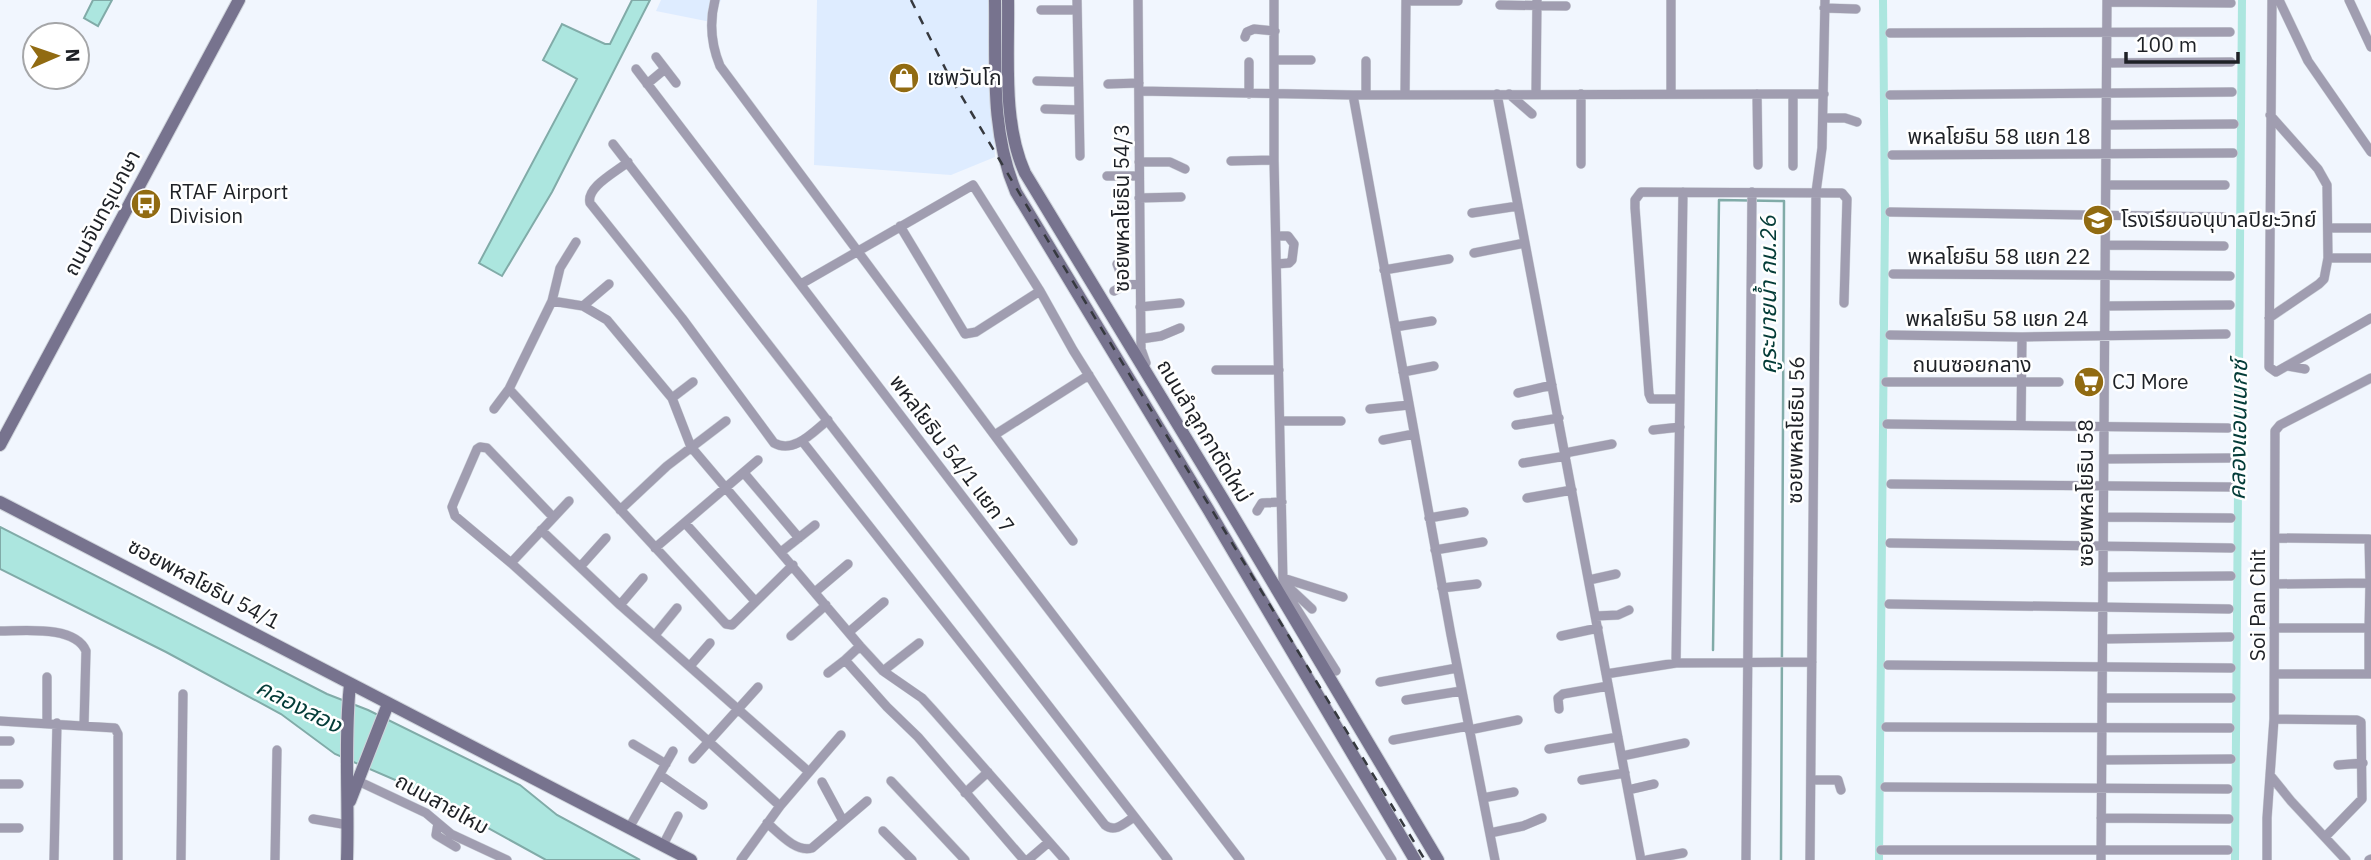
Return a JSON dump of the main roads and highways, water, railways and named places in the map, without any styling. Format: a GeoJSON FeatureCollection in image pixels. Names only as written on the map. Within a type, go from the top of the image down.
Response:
{"type":"FeatureCollection","features":[{"type":"Feature","properties":{"kind":"main road","name":"ถนนจันทรุเบกษา"},"geometry":{"type":"LineString","coordinates":[[0,445],[239,0]]}},
{"type":"Feature","properties":{"kind":"main road","name":"ถนนลำลูกกาตัดใหม่"},"geometry":{"type":"LineString","coordinates":[[995,0],[998,125],[1012,181],[1022,202],[1208,509],[1415,860]]}},
{"type":"Feature","properties":{"kind":"main road","name":"ถนนลำลูกกาตัดใหม่"},"geometry":{"type":"LineString","coordinates":[[1008,0],[1011,117],[1021,165],[1438,860]]}},
{"type":"Feature","properties":{"kind":"main road"},"geometry":{"type":"LineString","coordinates":[[1208,509],[1223,499]]}},
{"type":"Feature","properties":{"kind":"main road","name":"ซอยพหลโยธิน 54/1"},"geometry":{"type":"LineString","coordinates":[[0,502],[350,684],[386,708],[691,860]]}},
{"type":"Feature","properties":{"kind":"main road"},"geometry":{"type":"LineString","coordinates":[[347,860],[349,804],[346,770],[350,684]]}},
{"type":"Feature","properties":{"kind":"main road"},"geometry":{"type":"LineString","coordinates":[[349,804],[386,708]]}},
{"type":"Feature","properties":{"kind":"water"},"geometry":{"type":"Polygon","coordinates":[[[93,0],[112,0],[98,26],[84,18],[93,0]]]}},
{"type":"Feature","properties":{"kind":"water"},"geometry":{"type":"Polygon","coordinates":[[[632,0],[650,0],[552,192],[502,276],[479,263],[577,79],[543,60],[562,24],[610,44],[632,0]]]}},
{"type":"Feature","properties":{"kind":"water","name":"คลองสอง"},"geometry":{"type":"Polygon","coordinates":[[[0,527],[327,694],[368,710],[520,785],[557,815],[640,860],[546,860],[423,792],[335,754],[281,714],[166,652],[0,569],[0,527]]]}},
{"type":"Feature","properties":{"kind":"waterway","name":"คลองแอนเนกซ์"},"geometry":{"type":"LineString","coordinates":[[1879,860],[1885,216],[1883,0]]}},
{"type":"Feature","properties":{"kind":"waterway","name":"คลองแอนเนกซ์"},"geometry":{"type":"LineString","coordinates":[[2235,860],[2242,0]]}},
{"type":"Feature","properties":{"kind":"waterway","name":"คูระบายน้ำ กม.26"},"geometry":{"type":"LineString","coordinates":[[1713,650],[1719,200],[1784,201],[1781,860]]}},
{"type":"Feature","properties":{"kind":"railway"},"geometry":{"type":"LineString","coordinates":[[911,0],[946,70],[1030,211],[1425,860]]}},
{"type":"Feature","properties":{"kind":"place","name":"เซพวันโก"},"geometry":{"type":"Point","coordinates":[904,78]}},
{"type":"Feature","properties":{"kind":"place","name":"RTAF Airport Division"},"geometry":{"type":"Point","coordinates":[146,204]}},
{"type":"Feature","properties":{"kind":"place","name":"โรงเรียนอนุบาลปิยะวิทย์"},"geometry":{"type":"Point","coordinates":[2098,220]}},
{"type":"Feature","properties":{"kind":"place","name":"CJ More"},"geometry":{"type":"Point","coordinates":[2089,382]}}]}
